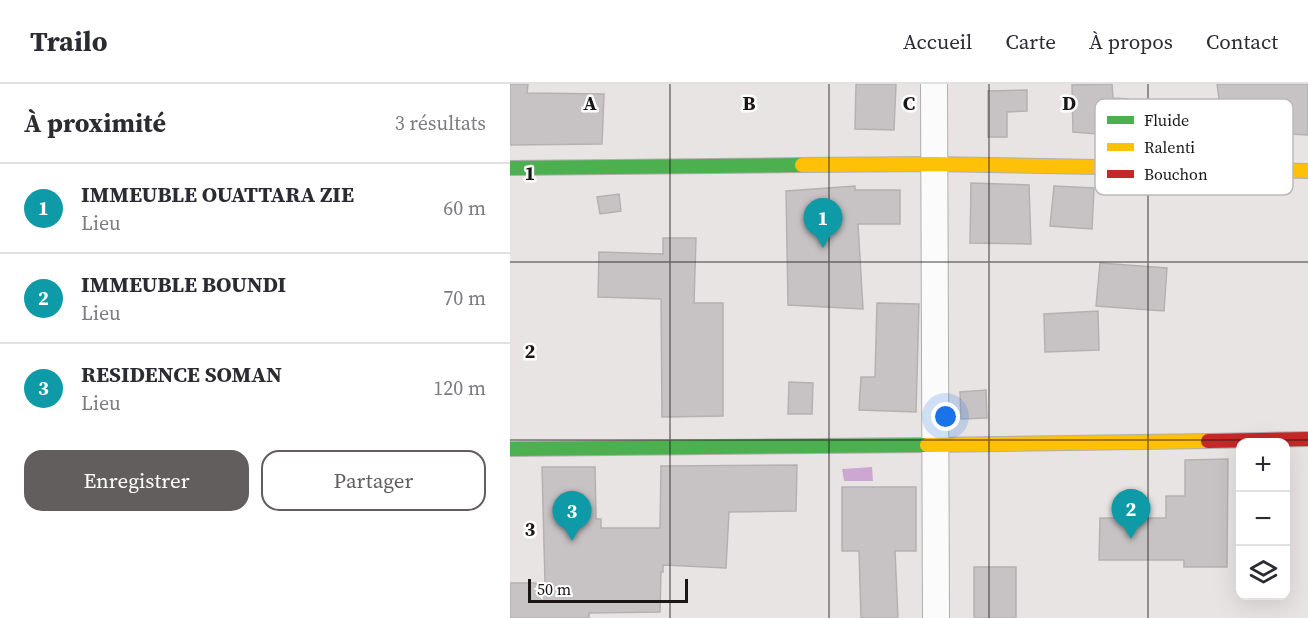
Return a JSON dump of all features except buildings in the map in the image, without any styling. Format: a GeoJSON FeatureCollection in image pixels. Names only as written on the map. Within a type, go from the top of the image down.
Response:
{"type":"FeatureCollection","features":[{"type":"Feature","properties":{"kind":"street"},"geometry":{"type":"LineString","coordinates":[[934,84],[936,618]]}},
{"type":"Feature","properties":{"kind":"street"},"geometry":{"type":"LineString","coordinates":[[510,168],[934,164],[1095,167]]}},
{"type":"Feature","properties":{"kind":"street"},"geometry":{"type":"LineString","coordinates":[[1293,171],[1308,171]]}},
{"type":"Feature","properties":{"kind":"street"},"geometry":{"type":"LineString","coordinates":[[510,449],[1308,439]]}},
{"type":"Feature","properties":{"kind":"shaded area"},"geometry":{"type":"Polygon","coordinates":[[[872,467],[873,481],[844,481],[842,469],[872,467]]]}},
{"type":"Feature","properties":{"kind":"traffic: fast"},"geometry":{"type":"LineString","coordinates":[[510,168],[802,165]]}},
{"type":"Feature","properties":{"kind":"traffic: fast"},"geometry":{"type":"LineString","coordinates":[[510,449],[927,445]]}},
{"type":"Feature","properties":{"kind":"traffic: slow"},"geometry":{"type":"LineString","coordinates":[[802,165],[934,164],[1095,167]]}},
{"type":"Feature","properties":{"kind":"traffic: slow"},"geometry":{"type":"LineString","coordinates":[[1293,171],[1308,171]]}},
{"type":"Feature","properties":{"kind":"traffic: slow"},"geometry":{"type":"LineString","coordinates":[[927,445],[1208,441]]}},
{"type":"Feature","properties":{"kind":"traffic: jam"},"geometry":{"type":"LineString","coordinates":[[1208,441],[1308,439]]}},
{"type":"Feature","properties":{"kind":"place","name":"IMMEUBLE OUATTARA ZIE"},"geometry":{"type":"Point","coordinates":[823,248]}},
{"type":"Feature","properties":{"kind":"place","name":"IMMEUBLE BOUNDI"},"geometry":{"type":"Point","coordinates":[1131,539]}},
{"type":"Feature","properties":{"kind":"place","name":"RESIDENCE SOMAN"},"geometry":{"type":"Point","coordinates":[572,541]}}]}
